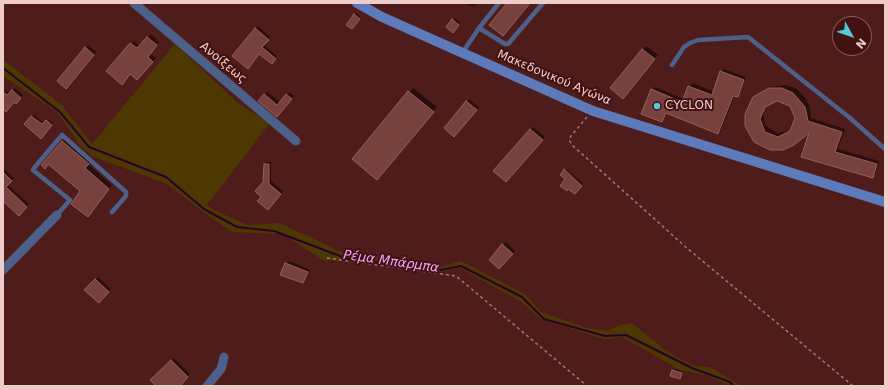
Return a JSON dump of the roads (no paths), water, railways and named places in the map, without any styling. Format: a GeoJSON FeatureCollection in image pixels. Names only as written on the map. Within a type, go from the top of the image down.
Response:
{"type":"FeatureCollection","features":[{"type":"Feature","properties":{"kind":"main road","name":"Μακεδονικού Αγώνα"},"geometry":{"type":"LineString","coordinates":[[357,3],[382,17],[593,111],[885,202]]}},
{"type":"Feature","properties":{"kind":"street","name":"Ανοίξεως"},"geometry":{"type":"LineString","coordinates":[[134,3],[296,140]]}},
{"type":"Feature","properties":{"kind":"street"},"geometry":{"type":"LineString","coordinates":[[3,270],[57,215]]}},
{"type":"Feature","properties":{"kind":"street"},"geometry":{"type":"LineString","coordinates":[[207,386],[221,370],[224,357]]}},
{"type":"Feature","properties":{"kind":"lane"},"geometry":{"type":"LineString","coordinates":[[463,52],[479,28],[500,3]]}},
{"type":"Feature","properties":{"kind":"lane"},"geometry":{"type":"LineString","coordinates":[[479,28],[505,44],[508,44],[543,3]]}},
{"type":"Feature","properties":{"kind":"lane"},"geometry":{"type":"LineString","coordinates":[[672,65],[684,47],[698,40],[748,37],[850,118],[885,149]]}},
{"type":"Feature","properties":{"kind":"lane"},"geometry":{"type":"LineString","coordinates":[[57,215],[68,202],[68,198],[33,170],[62,135],[126,192],[126,196],[112,212]]}},
{"type":"Feature","properties":{"kind":"waterway","name":"Ρέμα Μπάρμπα"},"geometry":{"type":"LineString","coordinates":[[3,68],[60,112],[89,147],[166,177],[204,209],[237,227],[274,231],[348,259],[441,270],[461,266],[522,297],[544,319],[605,336],[626,335],[692,368],[730,382],[734,386]]}},
{"type":"Feature","properties":{"kind":"place","name":"CYCLON"},"geometry":{"type":"Point","coordinates":[657,106]}}]}
